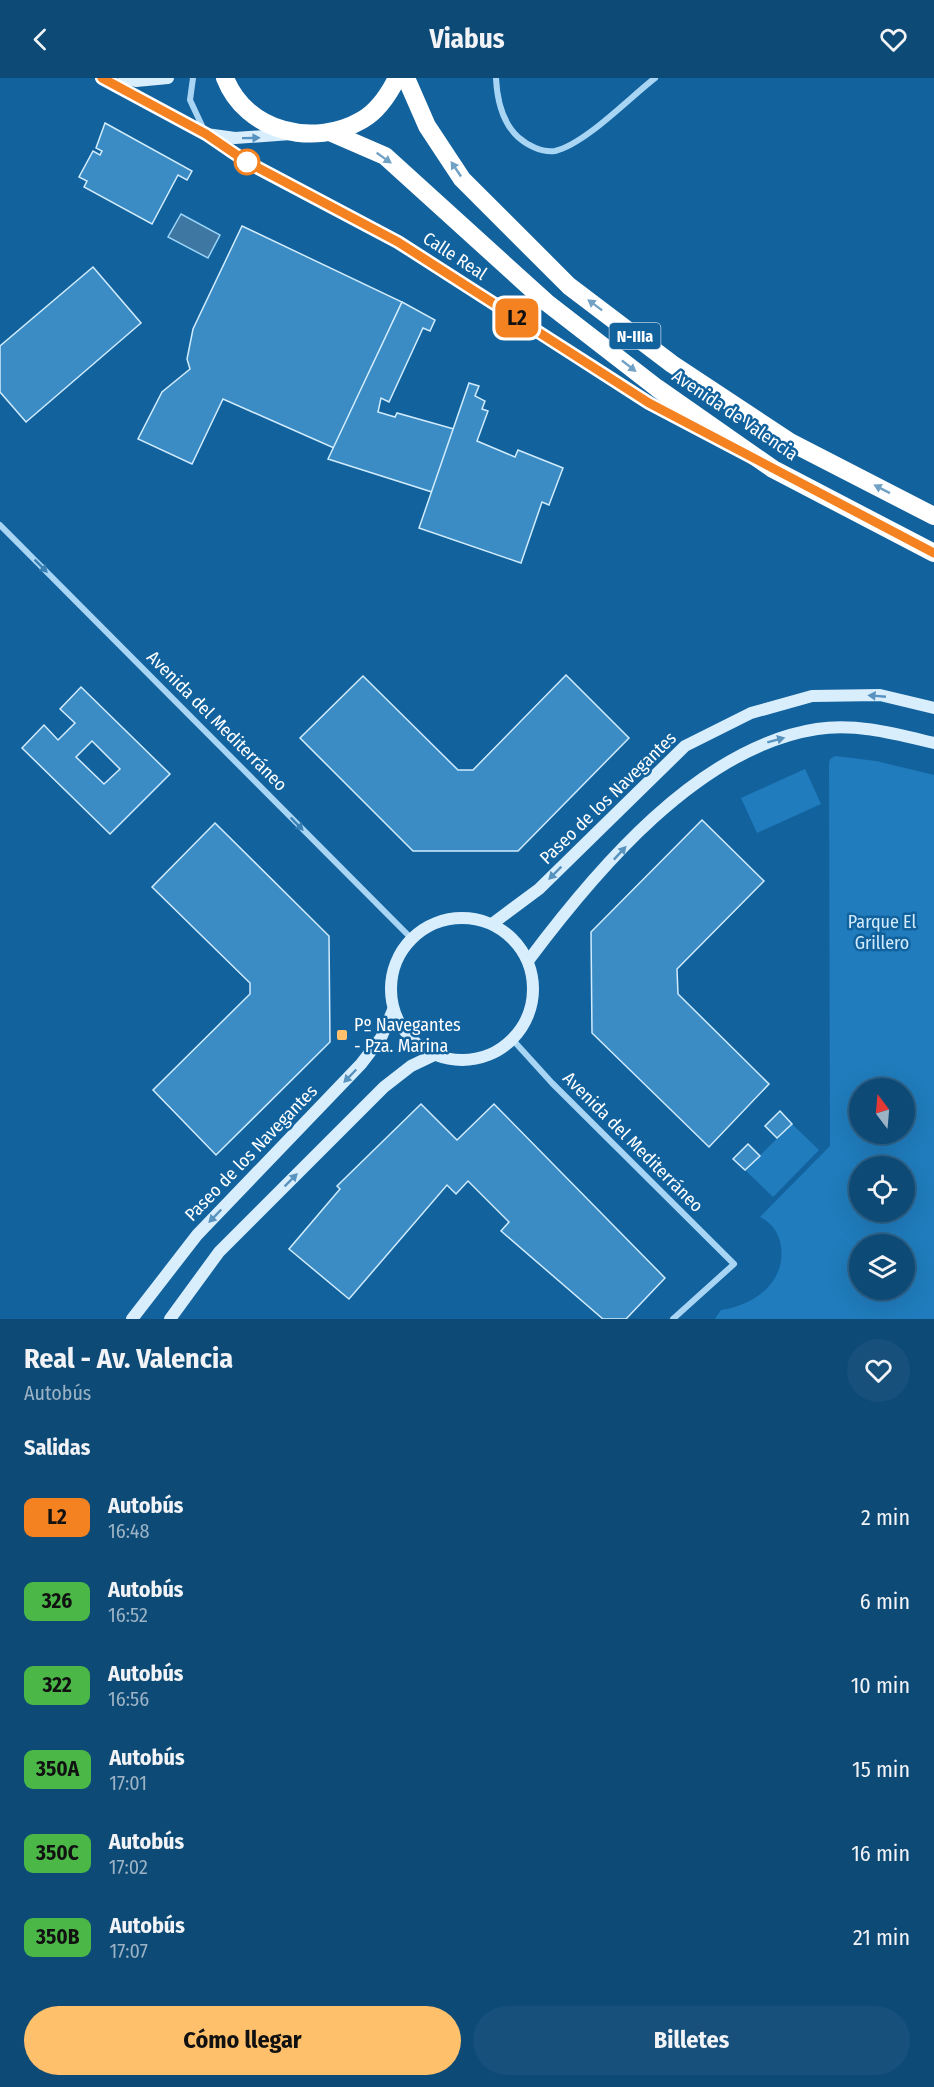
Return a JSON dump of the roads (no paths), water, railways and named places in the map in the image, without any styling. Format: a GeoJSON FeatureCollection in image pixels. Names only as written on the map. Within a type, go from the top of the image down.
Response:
{"type":"FeatureCollection","features":[{"type":"Feature","properties":{"kind":"highway","name":"N-IIIa"},"geometry":{"type":"LineString","coordinates":[[225,78],[246,110],[269,125],[295,134],[332,133],[363,120],[387,97],[397,78]]}},
{"type":"Feature","properties":{"kind":"highway","name":"Avenida de Valencia"},"geometry":{"type":"LineString","coordinates":[[406,78],[427,126],[462,179],[568,286],[672,364],[790,442],[934,516]]}},
{"type":"Feature","properties":{"kind":"highway","name":"Avenida de Valencia"},"geometry":{"type":"LineString","coordinates":[[332,133],[385,156],[546,302],[657,388],[773,469],[934,553]]}},
{"type":"Feature","properties":{"kind":"main road","name":"Calle Real"},"geometry":{"type":"LineString","coordinates":[[102,78],[206,134],[235,138],[295,134]]}},
{"type":"Feature","properties":{"kind":"main road"},"geometry":{"type":"LineString","coordinates":[[124,78],[136,81],[168,78]]}},
{"type":"Feature","properties":{"kind":"main road","name":"Paseo de los Navegantes"},"geometry":{"type":"LineString","coordinates":[[492,924],[539,889],[685,746],[751,713],[812,696],[880,695],[934,708]]}},
{"type":"Feature","properties":{"kind":"main road"},"geometry":{"type":"LineString","coordinates":[[528,960],[562,915],[652,818],[704,776],[757,745],[818,729],[879,729],[934,744]]}},
{"type":"Feature","properties":{"kind":"main road"},"geometry":{"type":"LineString","coordinates":[[449,918],[471,918],[492,924],[507,933],[528,960],[533,981],[532,1002],[525,1022],[512,1039],[495,1052],[476,1059],[455,1060],[434,1055],[416,1044],[402,1029],[393,1010],[390,991],[392,972],[399,954],[411,938],[428,926],[449,918]]}},
{"type":"Feature","properties":{"kind":"main road","name":"Paseo de los Navegantes"},"geometry":{"type":"LineString","coordinates":[[132,1319],[197,1235],[362,1064],[381,1038],[393,1010]]}},
{"type":"Feature","properties":{"kind":"main road"},"geometry":{"type":"LineString","coordinates":[[170,1319],[219,1252],[384,1087],[411,1066],[434,1055]]}},
{"type":"Feature","properties":{"kind":"street"},"geometry":{"type":"LineString","coordinates":[[193,78],[190,100],[206,134]]}},
{"type":"Feature","properties":{"kind":"street"},"geometry":{"type":"LineString","coordinates":[[496,78],[497,95],[512,131],[524,143],[539,149],[554,151],[574,143],[655,78]]}},
{"type":"Feature","properties":{"kind":"street","name":"Calle Real"},"geometry":{"type":"LineString","coordinates":[[206,134],[247,162],[398,242],[649,403],[773,469]]}},
{"type":"Feature","properties":{"kind":"street","name":"Avenida del Mediterráneo"},"geometry":{"type":"LineString","coordinates":[[0,525],[411,938]]}},
{"type":"Feature","properties":{"kind":"street","name":"Avenida del Mediterráneo"},"geometry":{"type":"LineString","coordinates":[[512,1039],[734,1264],[673,1319]]}},
{"type":"Feature","properties":{"kind":"place","name":"Pº Navegantes - Pza. Marina"},"geometry":{"type":"Point","coordinates":[342,1035]}},
{"type":"Feature","properties":{"kind":"park label","name":"Parque El Grillero"},"geometry":{"type":"Point","coordinates":[882,932]}}]}
